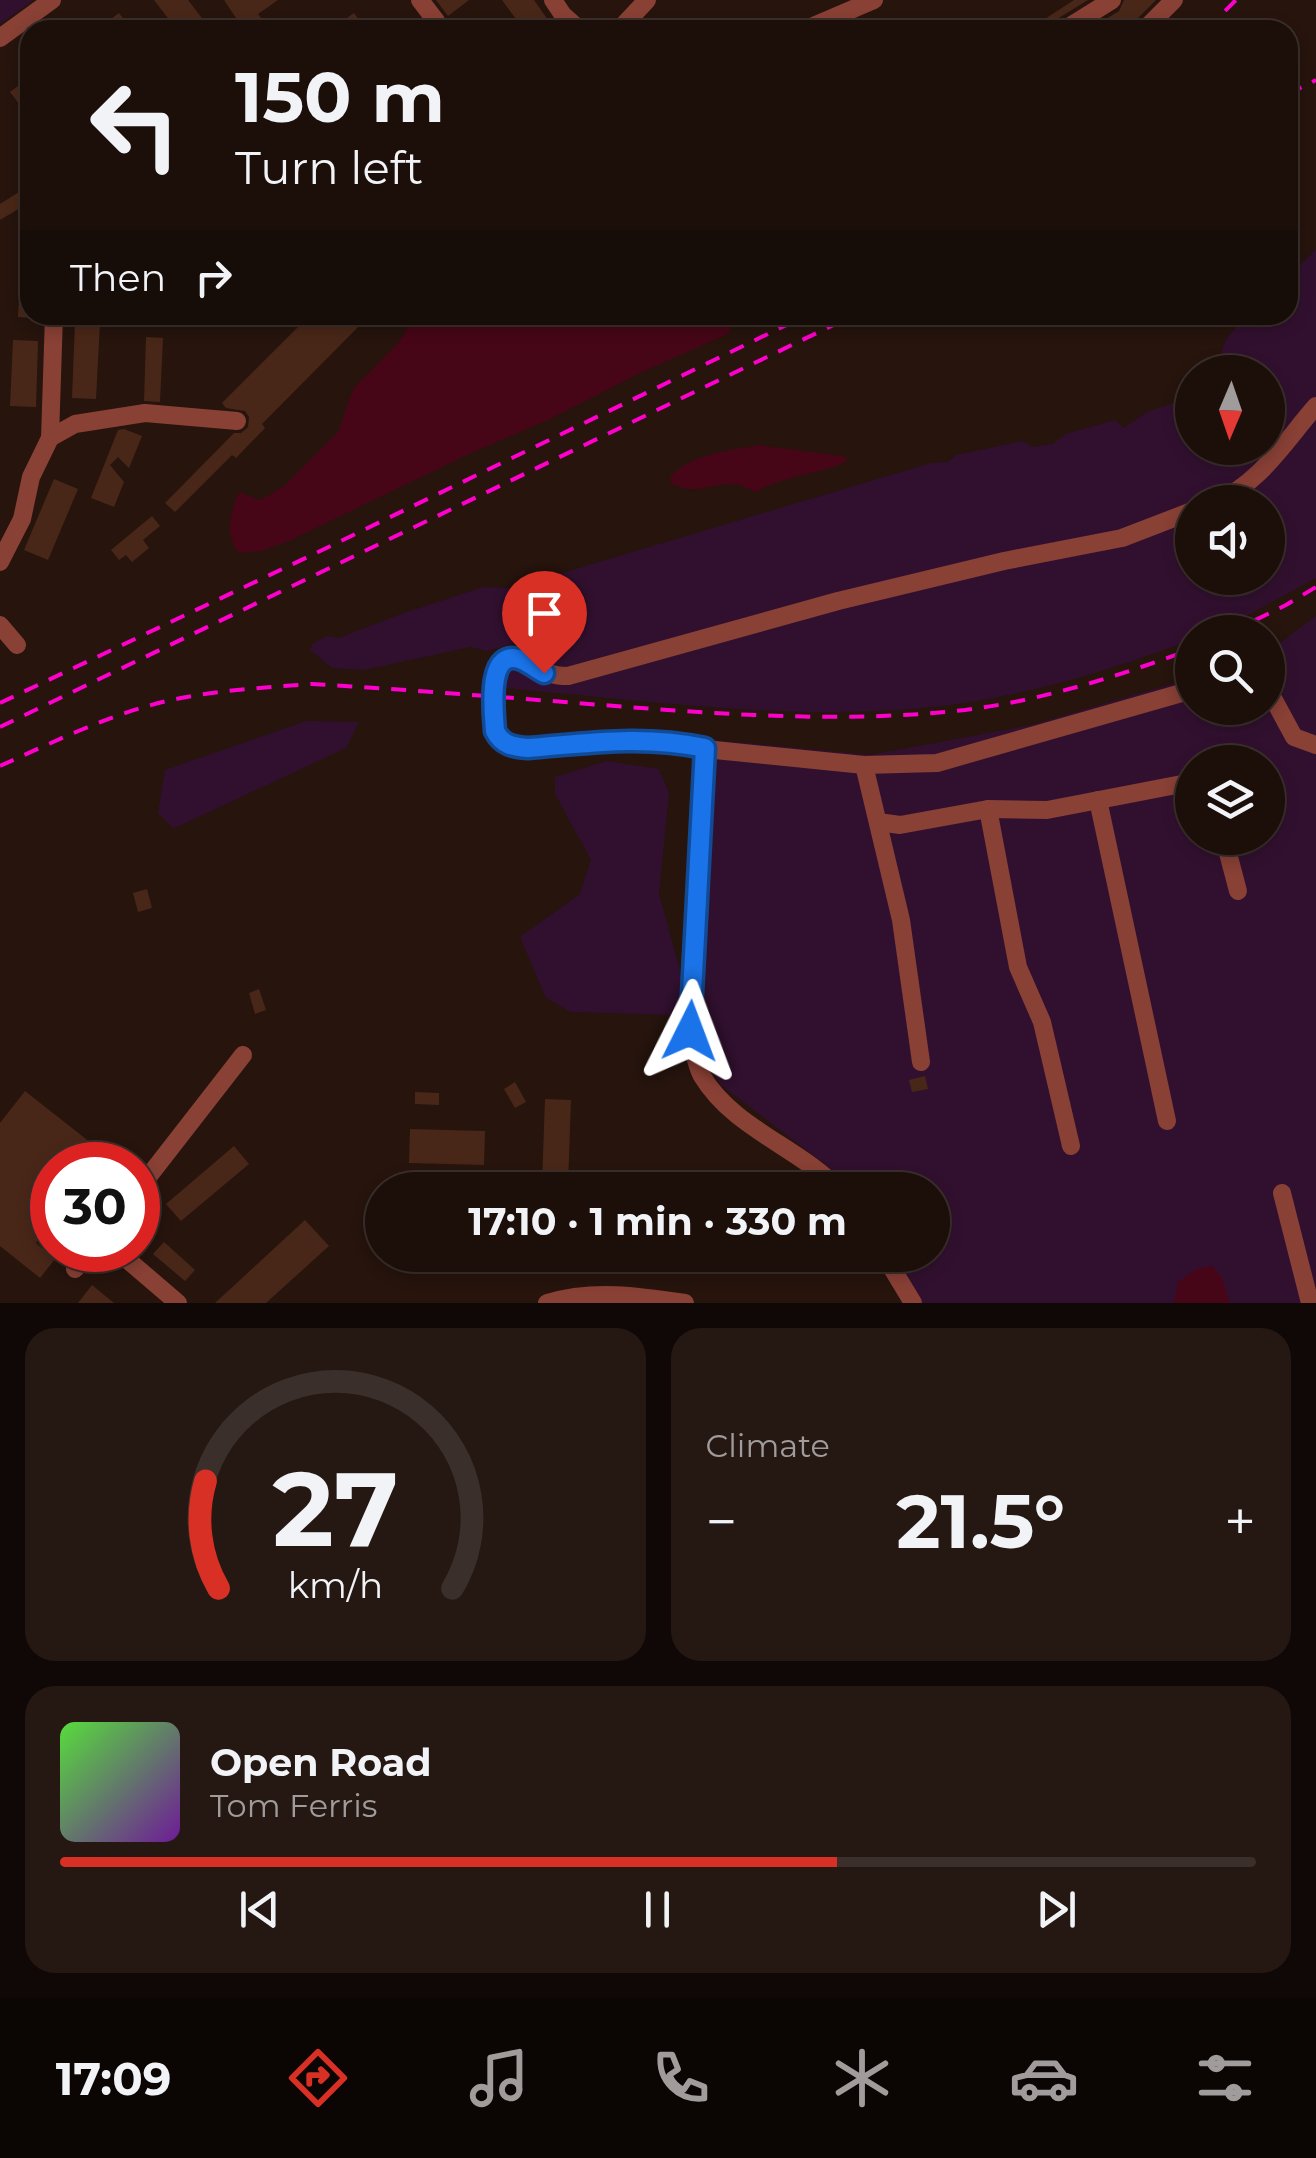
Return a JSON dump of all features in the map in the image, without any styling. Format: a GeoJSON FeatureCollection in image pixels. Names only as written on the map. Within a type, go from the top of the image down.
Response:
{"type":"FeatureCollection","features":[{"type":"Feature","properties":{"kind":"street"},"geometry":{"type":"LineString","coordinates":[[25,20],[52,0]]}},
{"type":"Feature","properties":{"kind":"street"},"geometry":{"type":"LineString","coordinates":[[420,0],[435,20]]}},
{"type":"Feature","properties":{"kind":"street"},"geometry":{"type":"LineString","coordinates":[[553,0],[569,20]]}},
{"type":"Feature","properties":{"kind":"street"},"geometry":{"type":"LineString","coordinates":[[628,20],[647,0]]}},
{"type":"Feature","properties":{"kind":"street"},"geometry":{"type":"LineString","coordinates":[[827,20],[874,0]]}},
{"type":"Feature","properties":{"kind":"street"},"geometry":{"type":"LineString","coordinates":[[1080,20],[1112,0]]}},
{"type":"Feature","properties":{"kind":"street"},"geometry":{"type":"LineString","coordinates":[[1154,20],[1174,0]]}},
{"type":"Feature","properties":{"kind":"street"},"geometry":{"type":"LineString","coordinates":[[0,562],[22,519],[31,477],[50,438],[54,325]]}},
{"type":"Feature","properties":{"kind":"street"},"geometry":{"type":"LineString","coordinates":[[1246,485],[1316,406]]}},
{"type":"Feature","properties":{"kind":"street"},"geometry":{"type":"LineString","coordinates":[[50,438],[75,424],[145,413],[238,420]]}},
{"type":"Feature","properties":{"kind":"street"},"geometry":{"type":"LineString","coordinates":[[1175,518],[1122,538],[1004,561],[838,601],[568,676],[544,673],[512,658],[504,662],[494,677],[495,731],[498,738],[514,747],[672,741],[864,765],[936,764],[1175,695]]}},
{"type":"Feature","properties":{"kind":"street"},"geometry":{"type":"LineString","coordinates":[[0,625],[17,645]]}},
{"type":"Feature","properties":{"kind":"street"},"geometry":{"type":"LineString","coordinates":[[1285,720],[1294,737],[1316,744]]}},
{"type":"Feature","properties":{"kind":"street"},"geometry":{"type":"LineString","coordinates":[[705,748],[690,1031],[701,1074],[720,1098],[758,1132],[818,1172]]}},
{"type":"Feature","properties":{"kind":"street"},"geometry":{"type":"LineString","coordinates":[[864,765],[901,920],[921,1062]]}},
{"type":"Feature","properties":{"kind":"street"},"geometry":{"type":"LineString","coordinates":[[878,822],[900,825],[988,809],[1047,810],[1175,785]]}},
{"type":"Feature","properties":{"kind":"street"},"geometry":{"type":"LineString","coordinates":[[1098,800],[1167,1121]]}},
{"type":"Feature","properties":{"kind":"street"},"geometry":{"type":"LineString","coordinates":[[988,809],[1018,967],[1042,1022],[1071,1146]]}},
{"type":"Feature","properties":{"kind":"street"},"geometry":{"type":"LineString","coordinates":[[1228,855],[1238,892]]}},
{"type":"Feature","properties":{"kind":"street"},"geometry":{"type":"LineString","coordinates":[[160,1162],[243,1056]]}},
{"type":"Feature","properties":{"kind":"street"},"geometry":{"type":"LineString","coordinates":[[1282,1194],[1310,1303]]}},
{"type":"Feature","properties":{"kind":"street"},"geometry":{"type":"LineString","coordinates":[[142,1272],[178,1303]]}},
{"type":"Feature","properties":{"kind":"street"},"geometry":{"type":"LineString","coordinates":[[894,1272],[913,1303]]}},
{"type":"Feature","properties":{"kind":"street"},"geometry":{"type":"LineString","coordinates":[[547,1303],[620,1294],[685,1303]]}},
{"type":"Feature","properties":{"kind":"shaded area"},"geometry":{"type":"Polygon","coordinates":[[[0,0],[33,0],[0,24],[0,0]]]}},
{"type":"Feature","properties":{"kind":"shaded area"},"geometry":{"type":"Polygon","coordinates":[[[1316,249],[1316,578],[1285,595],[1285,485],[1175,485],[1175,595],[1285,595],[1248,615],[1175,615],[1175,646],[1164,650],[1023,692],[964,703],[851,712],[734,709],[505,688],[520,641],[487,651],[470,647],[364,670],[332,668],[310,650],[312,644],[327,636],[339,638],[483,587],[512,588],[931,463],[948,462],[956,455],[1023,441],[1032,447],[1052,444],[1066,434],[1115,420],[1124,428],[1147,412],[1175,402],[1175,465],[1285,465],[1285,355],[1221,355],[1240,325],[1298,325],[1298,268],[1316,249]]]}},
{"type":"Feature","properties":{"kind":"shaded area"},"geometry":{"type":"Polygon","coordinates":[[[410,325],[732,325],[728,334],[289,541],[261,551],[239,553],[231,539],[230,524],[239,492],[260,500],[284,486],[338,432],[353,389],[410,325]]]}},
{"type":"Feature","properties":{"kind":"shaded area"},"geometry":{"type":"Polygon","coordinates":[[[759,445],[842,456],[847,461],[756,492],[732,484],[690,489],[671,483],[670,477],[679,469],[700,458],[759,445]]]}},
{"type":"Feature","properties":{"kind":"shaded area"},"geometry":{"type":"Polygon","coordinates":[[[1316,616],[1316,1303],[922,1303],[905,1272],[950,1272],[950,1172],[835,1172],[721,1085],[709,1067],[697,1025],[700,924],[714,740],[870,755],[1031,725],[1175,683],[1175,725],[1285,725],[1285,639],[1316,616]]]}},
{"type":"Feature","properties":{"kind":"shaded area"},"geometry":{"type":"Polygon","coordinates":[[[306,721],[359,722],[346,748],[179,826],[173,828],[158,813],[165,770],[306,721]]]}},
{"type":"Feature","properties":{"kind":"shaded area"},"geometry":{"type":"Polygon","coordinates":[[[607,761],[659,769],[669,793],[659,893],[683,983],[677,1015],[571,1012],[546,998],[520,937],[580,894],[591,860],[555,794],[555,777],[607,761]]]}},
{"type":"Feature","properties":{"kind":"shaded area"},"geometry":{"type":"Polygon","coordinates":[[[1213,1266],[1222,1278],[1230,1303],[1174,1303],[1178,1282],[1196,1269],[1213,1266]]]}},
{"type":"Feature","properties":{"kind":"building"},"geometry":{"type":"Polygon","coordinates":[[[154,0],[188,0],[203,20],[169,20],[154,0]]]}},
{"type":"Feature","properties":{"kind":"building"},"geometry":{"type":"Polygon","coordinates":[[[224,0],[278,0],[258,14],[262,20],[237,20],[224,0]]]}},
{"type":"Feature","properties":{"kind":"building"},"geometry":{"type":"Polygon","coordinates":[[[436,0],[469,0],[448,16],[436,0]]]}},
{"type":"Feature","properties":{"kind":"building"},"geometry":{"type":"Polygon","coordinates":[[[502,0],[534,0],[548,20],[517,20],[502,0]]]}},
{"type":"Feature","properties":{"kind":"building"},"geometry":{"type":"Polygon","coordinates":[[[1074,0],[1088,0],[1057,20],[1043,20],[1074,0]]]}},
{"type":"Feature","properties":{"kind":"building"},"geometry":{"type":"Polygon","coordinates":[[[1124,0],[1156,0],[1136,20],[1104,20],[1119,11],[1124,0]]]}},
{"type":"Feature","properties":{"kind":"building"},"geometry":{"type":"Polygon","coordinates":[[[20,84],[20,105],[10,92],[20,84]]]}},
{"type":"Feature","properties":{"kind":"building"},"geometry":{"type":"Polygon","coordinates":[[[20,191],[20,208],[0,220],[0,204],[20,191]]]}},
{"type":"Feature","properties":{"kind":"building"},"geometry":{"type":"Polygon","coordinates":[[[75,325],[100,325],[96,399],[72,398],[75,325]]]}},
{"type":"Feature","properties":{"kind":"building"},"geometry":{"type":"Polygon","coordinates":[[[300,325],[360,325],[262,424],[265,428],[236,458],[232,455],[175,512],[165,503],[234,433],[248,427],[245,411],[226,408],[222,403],[300,325]]]}},
{"type":"Feature","properties":{"kind":"building"},"geometry":{"type":"Polygon","coordinates":[[[146,337],[163,338],[160,402],[144,401],[146,337]]]}},
{"type":"Feature","properties":{"kind":"building"},"geometry":{"type":"Polygon","coordinates":[[[13,340],[38,341],[36,407],[10,406],[13,340]]]}},
{"type":"Feature","properties":{"kind":"building"},"geometry":{"type":"Polygon","coordinates":[[[118,430],[142,436],[129,468],[118,457],[110,465],[124,482],[114,507],[91,498],[118,430]]]}},
{"type":"Feature","properties":{"kind":"building"},"geometry":{"type":"Polygon","coordinates":[[[54,479],[78,489],[48,560],[24,550],[54,479]]]}},
{"type":"Feature","properties":{"kind":"building"},"geometry":{"type":"Polygon","coordinates":[[[152,516],[160,526],[143,540],[149,548],[132,562],[126,555],[119,560],[111,550],[152,516]]]}},
{"type":"Feature","properties":{"kind":"building"},"geometry":{"type":"Polygon","coordinates":[[[147,889],[152,908],[138,912],[133,893],[147,889]]]}},
{"type":"Feature","properties":{"kind":"building"},"geometry":{"type":"Polygon","coordinates":[[[259,989],[266,1010],[255,1014],[249,993],[259,989]]]}},
{"type":"Feature","properties":{"kind":"building"},"geometry":{"type":"Polygon","coordinates":[[[925,1076],[928,1089],[912,1092],[909,1080],[925,1076]]]}},
{"type":"Feature","properties":{"kind":"building"},"geometry":{"type":"Polygon","coordinates":[[[515,1082],[526,1102],[515,1108],[504,1089],[515,1082]]]}},
{"type":"Feature","properties":{"kind":"building"},"geometry":{"type":"Polygon","coordinates":[[[25,1091],[90,1142],[30,1142],[30,1270],[0,1246],[0,1123],[25,1091]]]}},
{"type":"Feature","properties":{"kind":"building"},"geometry":{"type":"Polygon","coordinates":[[[415,1092],[439,1093],[439,1105],[415,1104],[415,1092]]]}},
{"type":"Feature","properties":{"kind":"building"},"geometry":{"type":"Polygon","coordinates":[[[545,1099],[571,1100],[568,1172],[542,1172],[545,1099]]]}},
{"type":"Feature","properties":{"kind":"building"},"geometry":{"type":"Polygon","coordinates":[[[410,1129],[485,1131],[484,1165],[409,1163],[410,1129]]]}},
{"type":"Feature","properties":{"kind":"building"},"geometry":{"type":"Polygon","coordinates":[[[234,1146],[249,1164],[181,1221],[166,1204],[234,1146]]]}},
{"type":"Feature","properties":{"kind":"building"},"geometry":{"type":"Polygon","coordinates":[[[305,1220],[329,1246],[266,1303],[215,1303],[305,1220]]]}},
{"type":"Feature","properties":{"kind":"building"},"geometry":{"type":"Polygon","coordinates":[[[164,1242],[195,1270],[185,1281],[160,1260],[164,1242]]]}},
{"type":"Feature","properties":{"kind":"building"},"geometry":{"type":"Polygon","coordinates":[[[92,1285],[114,1303],[78,1303],[92,1285]]]}},
{"type":"Feature","properties":{"kind":"railway"},"geometry":{"type":"LineString","coordinates":[[1216,20],[1236,0]]}},
{"type":"Feature","properties":{"kind":"railway"},"geometry":{"type":"LineString","coordinates":[[1298,89],[1316,80]]}},
{"type":"Feature","properties":{"kind":"railway"},"geometry":{"type":"LineString","coordinates":[[0,703],[786,325]]}},
{"type":"Feature","properties":{"kind":"railway"},"geometry":{"type":"LineString","coordinates":[[0,727],[833,325]]}},
{"type":"Feature","properties":{"kind":"railway"},"geometry":{"type":"LineString","coordinates":[[1266,615],[1316,587]]}},
{"type":"Feature","properties":{"kind":"railway"},"geometry":{"type":"LineString","coordinates":[[0,766],[134,710],[181,698],[246,689],[312,684],[703,712],[878,716],[965,710],[1024,700],[1109,678],[1175,655]]}},
{"type":"Feature","properties":{"kind":"route"},"geometry":{"type":"LineString","coordinates":[[544,673],[512,658],[498,668],[494,677],[495,731],[506,744],[528,748],[644,740],[705,748],[690,1031]]}}]}
